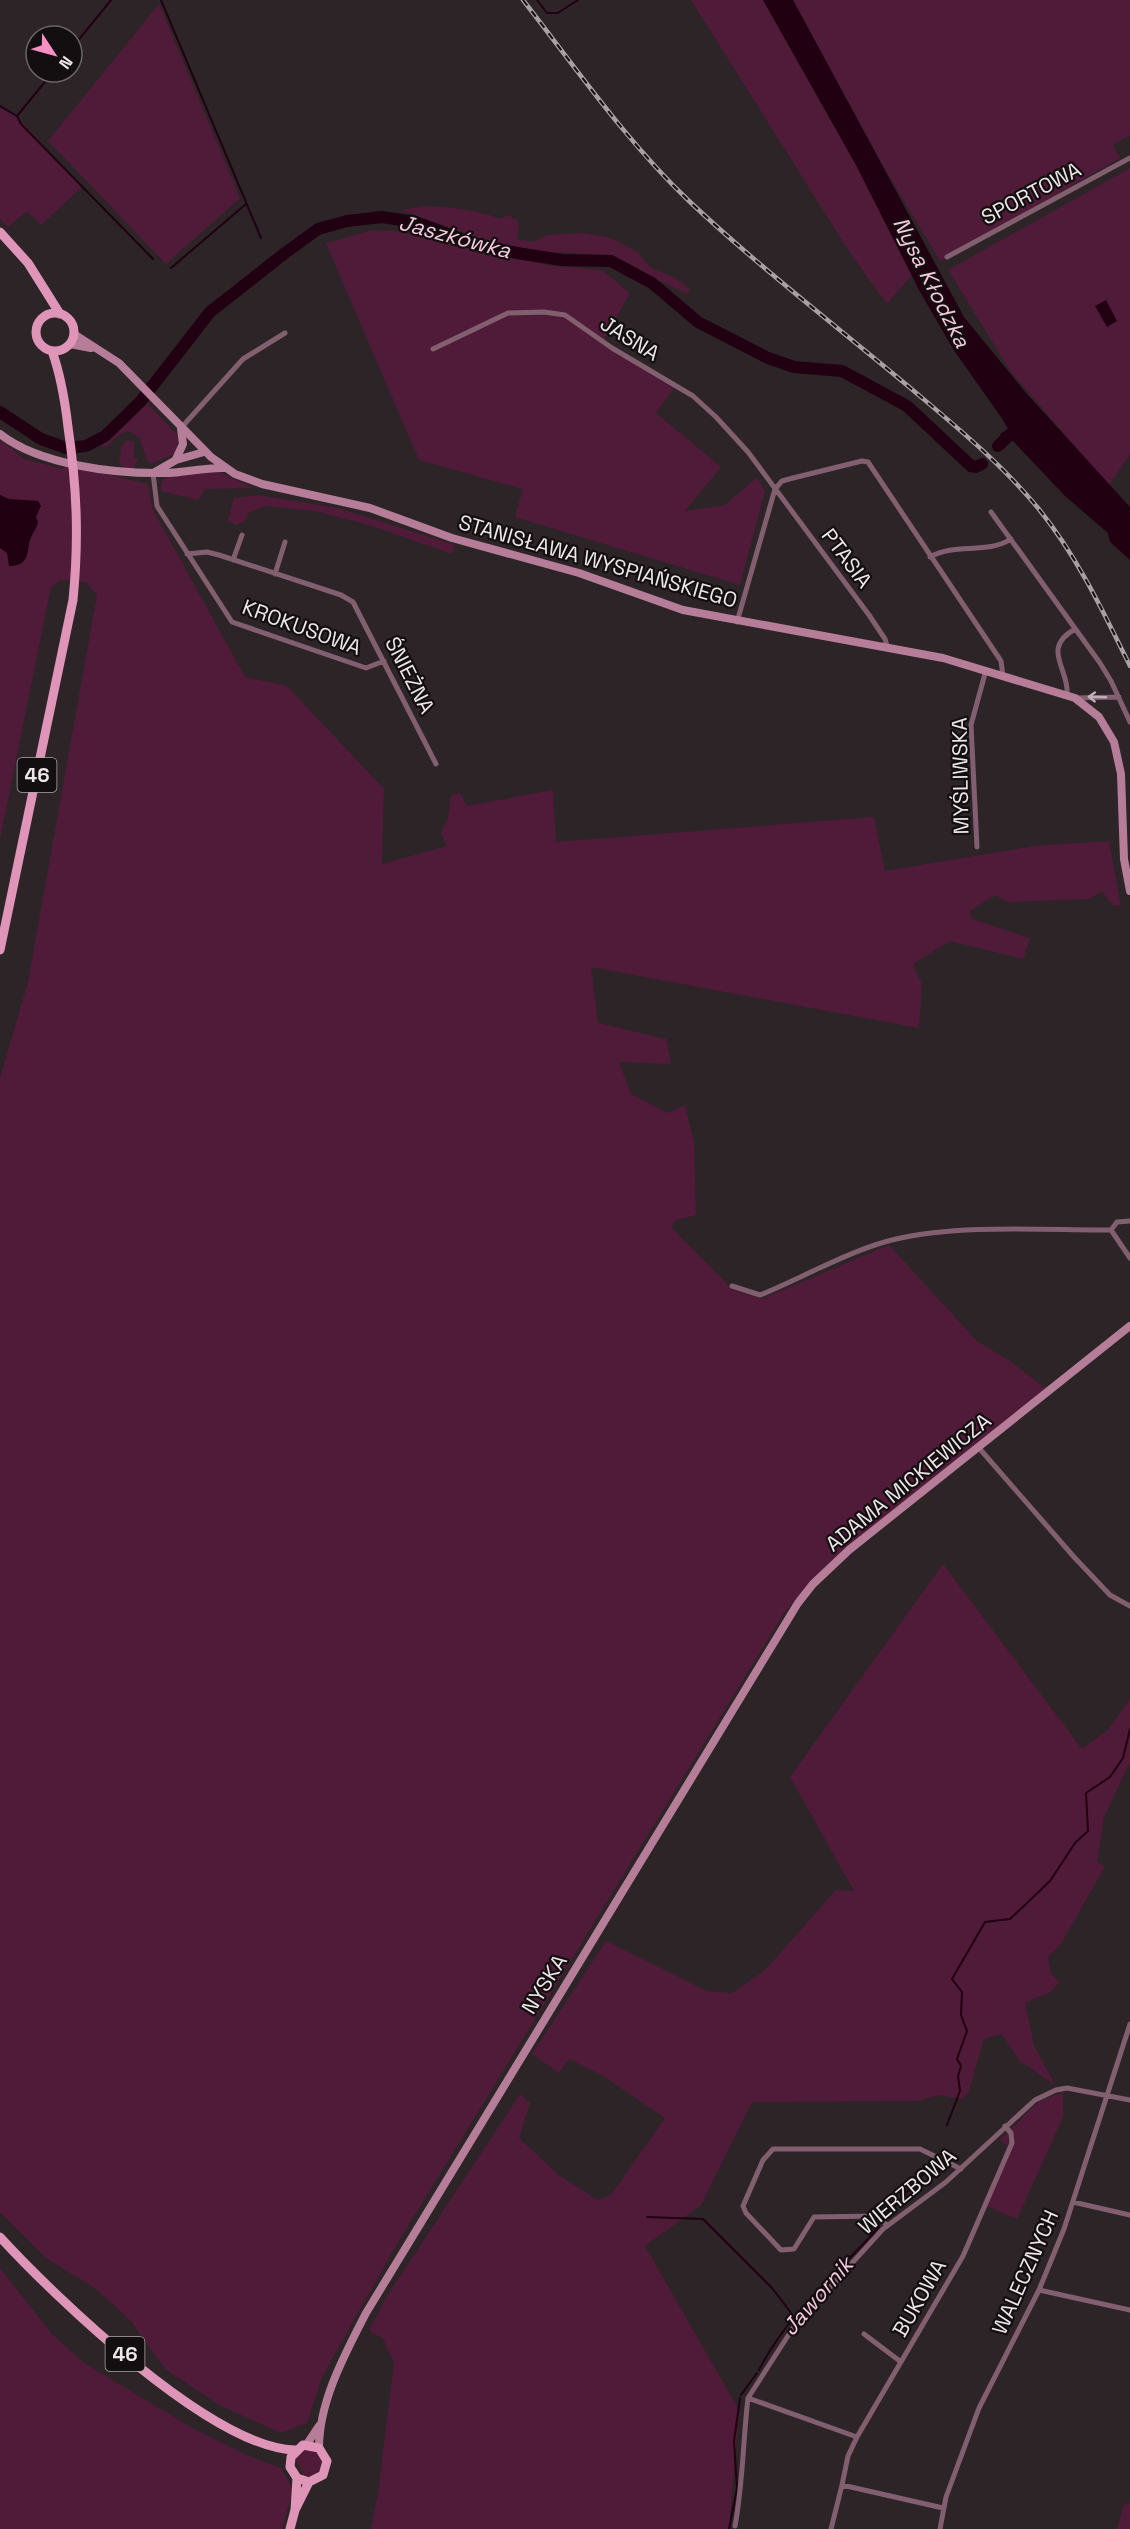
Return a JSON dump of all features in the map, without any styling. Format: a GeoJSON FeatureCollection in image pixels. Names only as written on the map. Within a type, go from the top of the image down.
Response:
{"type":"FeatureCollection","features":[{"type":"Feature","properties":{"kind":"main road","name":"46"},"geometry":{"type":"LineString","coordinates":[[0,232],[28,263],[60,314],[70,321],[75,334],[67,347],[62,381]]}},
{"type":"Feature","properties":{"kind":"main road","name":"46"},"geometry":{"type":"LineString","coordinates":[[0,950],[73,600],[78,526],[66,407],[62,381],[52,351],[41,345],[37,335],[39,324],[48,315],[46,294]]}},
{"type":"Feature","properties":{"kind":"main road"},"geometry":{"type":"LineString","coordinates":[[48,315],[60,314]]}},
{"type":"Feature","properties":{"kind":"main road"},"geometry":{"type":"LineString","coordinates":[[52,351],[67,347]]}},
{"type":"Feature","properties":{"kind":"main road","name":"46"},"geometry":{"type":"LineString","coordinates":[[0,2237],[83,2316],[165,2387],[215,2420],[267,2445],[290,2461]]}},
{"type":"Feature","properties":{"kind":"main road"},"geometry":{"type":"LineString","coordinates":[[290,2529],[295,2510],[297,2478],[290,2461],[295,2450],[307,2444],[319,2448],[326,2457],[326,2468],[320,2478],[309,2482],[297,2478]]}},
{"type":"Feature","properties":{"kind":"main road","name":"46"},"geometry":{"type":"LineString","coordinates":[[267,2445],[295,2450]]}},
{"type":"Feature","properties":{"kind":"main road"},"geometry":{"type":"LineString","coordinates":[[295,2510],[309,2482]]}},
{"type":"Feature","properties":{"kind":"street","name":"SPORTOWA"},"geometry":{"type":"LineString","coordinates":[[947,257],[1130,158]]}},
{"type":"Feature","properties":{"kind":"street","name":"JASNA"},"geometry":{"type":"LineString","coordinates":[[433,349],[508,313],[559,312],[693,396],[748,452],[775,489]]}},
{"type":"Feature","properties":{"kind":"street"},"geometry":{"type":"LineString","coordinates":[[176,460],[183,444],[180,429],[243,359],[285,333]]}},
{"type":"Feature","properties":{"kind":"street","name":"STANISŁAWA WYSPIAŃSKIEGO"},"geometry":{"type":"LineString","coordinates":[[75,334],[119,363],[204,452],[225,468],[276,489],[370,508],[452,538],[579,573],[683,610],[737,622],[943,658],[1071,697],[1099,717],[1114,742],[1121,774],[1124,859],[1130,891]]}},
{"type":"Feature","properties":{"kind":"street","name":"STANISŁAWA WYSPIAŃSKIEGO"},"geometry":{"type":"LineString","coordinates":[[67,347],[95,348]]}},
{"type":"Feature","properties":{"kind":"street"},"geometry":{"type":"LineString","coordinates":[[0,434],[16,446],[39,455],[113,470],[153,473],[177,472],[193,468],[225,468]]}},
{"type":"Feature","properties":{"kind":"street"},"geometry":{"type":"LineString","coordinates":[[153,473],[176,460],[204,452]]}},
{"type":"Feature","properties":{"kind":"street"},"geometry":{"type":"LineString","coordinates":[[193,468],[204,452]]}},
{"type":"Feature","properties":{"kind":"street"},"geometry":{"type":"LineString","coordinates":[[737,622],[775,489],[782,481],[862,461],[868,462],[1001,661],[1003,675]]}},
{"type":"Feature","properties":{"kind":"street","name":"KROKUSOWA"},"geometry":{"type":"LineString","coordinates":[[153,473],[157,506],[234,624],[366,668],[384,661]]}},
{"type":"Feature","properties":{"kind":"street","name":"PTASIA"},"geometry":{"type":"LineString","coordinates":[[775,489],[869,615],[885,639],[888,649]]}},
{"type":"Feature","properties":{"kind":"street"},"geometry":{"type":"LineString","coordinates":[[991,512],[1111,681],[1130,722]]}},
{"type":"Feature","properties":{"kind":"street"},"geometry":{"type":"LineString","coordinates":[[233,560],[242,535]]}},
{"type":"Feature","properties":{"kind":"street"},"geometry":{"type":"LineString","coordinates":[[930,557],[951,549],[995,547],[1011,539]]}},
{"type":"Feature","properties":{"kind":"street"},"geometry":{"type":"LineString","coordinates":[[188,554],[207,552],[275,574],[285,542]]}},
{"type":"Feature","properties":{"kind":"street","name":"ŚNIEŻNA"},"geometry":{"type":"LineString","coordinates":[[275,574],[341,595],[353,602],[436,764]]}},
{"type":"Feature","properties":{"kind":"street"},"geometry":{"type":"LineString","coordinates":[[1075,629],[1062,639],[1057,653],[1071,697],[1119,698]]}},
{"type":"Feature","properties":{"kind":"street","name":"MYŚLIWSKA"},"geometry":{"type":"LineString","coordinates":[[978,846],[971,725],[986,670]]}},
{"type":"Feature","properties":{"kind":"street"},"geometry":{"type":"LineString","coordinates":[[1111,1230],[1117,1222],[1130,1221]]}},
{"type":"Feature","properties":{"kind":"street"},"geometry":{"type":"LineString","coordinates":[[1111,1230],[1130,1258]]}},
{"type":"Feature","properties":{"kind":"street"},"geometry":{"type":"LineString","coordinates":[[732,1286],[760,1295],[884,1243],[910,1236],[947,1231],[1111,1230]]}},
{"type":"Feature","properties":{"kind":"street","name":"ADAMA MICKIEWICZA"},"geometry":{"type":"LineString","coordinates":[[741,1695],[790,1616],[813,1584],[849,1550],[1130,1326]]}},
{"type":"Feature","properties":{"kind":"street"},"geometry":{"type":"LineString","coordinates":[[979,1448],[1110,1596],[1130,1606]]}},
{"type":"Feature","properties":{"kind":"street","name":"NYSKA"},"geometry":{"type":"LineString","coordinates":[[321,2423],[340,2365],[378,2292],[741,1695]]}},
{"type":"Feature","properties":{"kind":"street","name":"WALECZNYCH"},"geometry":{"type":"LineString","coordinates":[[940,2529],[944,2508],[979,2408],[1039,2290],[1073,2202],[1130,2024]]}},
{"type":"Feature","properties":{"kind":"street","name":"WIERZBOWA"},"geometry":{"type":"LineString","coordinates":[[748,2398],[792,2328],[887,2225],[961,2169],[1035,2100],[1056,2090],[1088,2090],[1130,2100]]}},
{"type":"Feature","properties":{"kind":"street","name":"BUKOWA"},"geometry":{"type":"LineString","coordinates":[[831,2529],[848,2456],[963,2256],[1012,2143],[1011,2133],[1005,2126]]}},
{"type":"Feature","properties":{"kind":"street"},"geometry":{"type":"LineString","coordinates":[[887,2225],[876,2216],[814,2217],[794,2249],[788,2252],[781,2250],[746,2213],[743,2205],[763,2160],[773,2149],[920,2149],[961,2169]]}},
{"type":"Feature","properties":{"kind":"street"},"geometry":{"type":"LineString","coordinates":[[1073,2202],[1130,2215]]}},
{"type":"Feature","properties":{"kind":"street"},"geometry":{"type":"LineString","coordinates":[[1039,2290],[1130,2310]]}},
{"type":"Feature","properties":{"kind":"street"},"geometry":{"type":"LineString","coordinates":[[864,2334],[901,2362]]}},
{"type":"Feature","properties":{"kind":"street"},"geometry":{"type":"LineString","coordinates":[[735,2526],[740,2502],[741,2461],[748,2398],[857,2437]]}},
{"type":"Feature","properties":{"kind":"street"},"geometry":{"type":"LineString","coordinates":[[307,2444],[321,2423]]}},
{"type":"Feature","properties":{"kind":"street"},"geometry":{"type":"LineString","coordinates":[[319,2448],[321,2423]]}},
{"type":"Feature","properties":{"kind":"street"},"geometry":{"type":"LineString","coordinates":[[842,2485],[944,2508]]}},
{"type":"Feature","properties":{"kind":"shaded area"},"geometry":{"type":"Polygon","coordinates":[[[691,0],[763,0],[856,165],[912,275],[887,304],[852,256],[691,0]]]}},
{"type":"Feature","properties":{"kind":"shaded area"},"geometry":{"type":"Polygon","coordinates":[[[793,0],[1130,0],[1130,135],[1113,145],[1120,158],[940,261],[885,169],[793,0]]]}},
{"type":"Feature","properties":{"kind":"shaded area"},"geometry":{"type":"Polygon","coordinates":[[[159,4],[240,198],[166,264],[48,141],[159,4]]]}},
{"type":"Feature","properties":{"kind":"shaded area"},"geometry":{"type":"Polygon","coordinates":[[[0,107],[17,117],[82,187],[41,225],[27,211],[8,227],[0,219],[0,107]]]}},
{"type":"Feature","properties":{"kind":"shaded area"},"geometry":{"type":"Polygon","coordinates":[[[1130,168],[1130,454],[1109,486],[1011,372],[948,270],[1130,168]]]}},
{"type":"Feature","properties":{"kind":"shaded area"},"geometry":{"type":"Polygon","coordinates":[[[423,206],[462,209],[500,219],[507,215],[519,221],[517,239],[533,242],[547,235],[583,233],[611,238],[637,252],[651,268],[676,278],[690,289],[687,294],[607,255],[531,251],[483,240],[401,210],[423,206]]]}},
{"type":"Feature","properties":{"kind":"shaded area"},"geometry":{"type":"Polygon","coordinates":[[[373,230],[397,231],[552,266],[602,270],[630,293],[602,344],[674,388],[656,413],[721,467],[685,511],[725,505],[757,477],[765,491],[740,585],[515,517],[523,489],[419,460],[326,243],[373,230]]]}},
{"type":"Feature","properties":{"kind":"shaded area"},"geometry":{"type":"Polygon","coordinates":[[[146,402],[179,437],[176,453],[152,464],[147,461],[140,438],[128,431],[119,435],[106,447],[101,446],[146,402]]]}},
{"type":"Feature","properties":{"kind":"shaded area"},"geometry":{"type":"Polygon","coordinates":[[[0,439],[24,459],[63,469],[64,464],[148,484],[152,508],[245,677],[287,686],[384,789],[382,864],[447,846],[441,833],[448,819],[451,796],[460,793],[467,806],[553,790],[556,842],[874,817],[885,871],[1034,846],[1109,841],[1121,906],[1112,905],[1102,891],[1090,899],[1008,902],[995,895],[970,911],[972,919],[1030,938],[1023,959],[950,941],[913,964],[922,985],[919,1028],[591,967],[598,1023],[666,1039],[671,1064],[619,1062],[631,1094],[668,1113],[685,1105],[694,1141],[696,1215],[676,1220],[671,1227],[733,1290],[762,1299],[889,1245],[977,1341],[1046,1388],[811,1582],[784,1613],[397,2244],[323,2375],[307,2423],[281,2433],[221,2406],[165,2369],[130,2320],[96,2289],[46,2258],[0,2212],[0,1078],[28,982],[97,595],[86,582],[61,580],[51,587],[0,839],[0,439]]]}},
{"type":"Feature","properties":{"kind":"shaded area"},"geometry":{"type":"Polygon","coordinates":[[[127,440],[134,442],[134,459],[139,459],[133,468],[123,468],[119,463],[121,447],[127,440]]]}},
{"type":"Feature","properties":{"kind":"shaded area"},"geometry":{"type":"Polygon","coordinates":[[[198,471],[219,472],[254,488],[206,489],[198,500],[161,491],[164,478],[198,471]]]}},
{"type":"Feature","properties":{"kind":"shaded area"},"geometry":{"type":"Polygon","coordinates":[[[258,495],[338,508],[455,545],[452,554],[372,526],[315,511],[265,506],[248,513],[244,522],[236,525],[228,521],[234,498],[258,495]]]}},
{"type":"Feature","properties":{"kind":"shaded area"},"geometry":{"type":"Polygon","coordinates":[[[943,1564],[1082,1749],[1109,1729],[1130,1699],[1130,1762],[1104,1817],[1097,1862],[1105,1866],[1061,1944],[1048,1957],[1051,1974],[1060,1982],[1050,1992],[1025,2003],[1034,2045],[1055,2085],[1020,2061],[1002,2034],[984,2039],[969,2091],[963,2099],[938,2095],[918,2101],[752,2102],[701,2205],[645,2246],[739,2410],[729,2529],[371,2529],[378,2493],[394,2362],[383,2339],[369,2330],[387,2296],[520,2094],[530,2103],[519,2138],[560,2176],[598,2200],[611,2195],[665,2118],[602,2075],[569,2059],[559,2073],[532,2054],[606,1941],[707,1991],[732,1993],[764,1971],[836,1890],[854,1891],[790,1777],[943,1564]]]}},
{"type":"Feature","properties":{"kind":"shaded area"},"geometry":{"type":"Polygon","coordinates":[[[1063,2092],[1063,2117],[1017,2219],[982,2204],[1008,2146],[1000,2140],[1038,2102],[1063,2092]]]}},
{"type":"Feature","properties":{"kind":"shaded area"},"geometry":{"type":"Polygon","coordinates":[[[0,2268],[51,2333],[84,2363],[194,2429],[249,2456],[281,2468],[293,2490],[282,2529],[0,2529],[0,2268]]]}},
{"type":"Feature","properties":{"kind":"shaded area"},"geometry":{"type":"Polygon","coordinates":[[[305,2448],[313,2450],[322,2459],[321,2470],[312,2476],[304,2476],[295,2458],[305,2448]]]}},
{"type":"Feature","properties":{"kind":"shaded area"},"geometry":{"type":"Polygon","coordinates":[[[1130,2503],[1130,2529],[1117,2529],[1124,2504],[1130,2503]]]}},
{"type":"Feature","properties":{"kind":"water","name":"Nysa Kłodzka"},"geometry":{"type":"Polygon","coordinates":[[[763,0],[793,0],[964,317],[1027,394],[1130,507],[1130,560],[1110,542],[1108,533],[1065,496],[1013,441],[1006,441],[1000,434],[1008,429],[953,349],[919,290],[856,165],[763,0]]]}},
{"type":"Feature","properties":{"kind":"water"},"geometry":{"type":"Polygon","coordinates":[[[1106,300],[1117,321],[1107,327],[1095,306],[1106,300]]]}},
{"type":"Feature","properties":{"kind":"water"},"geometry":{"type":"Polygon","coordinates":[[[0,495],[9,499],[38,501],[41,506],[36,517],[38,524],[30,540],[25,560],[17,565],[9,566],[7,553],[0,548],[0,495]]]}},
{"type":"Feature","properties":{"kind":"waterway"},"geometry":{"type":"LineString","coordinates":[[84,33],[111,0]]}},
{"type":"Feature","properties":{"kind":"waterway"},"geometry":{"type":"LineString","coordinates":[[161,0],[261,238]]}},
{"type":"Feature","properties":{"kind":"waterway"},"geometry":{"type":"LineString","coordinates":[[537,0],[547,13],[558,13],[578,0]]}},
{"type":"Feature","properties":{"kind":"waterway"},"geometry":{"type":"LineString","coordinates":[[43,84],[17,116],[21,124],[153,259]]}},
{"type":"Feature","properties":{"kind":"waterway"},"geometry":{"type":"LineString","coordinates":[[0,106],[17,116]]}},
{"type":"Feature","properties":{"kind":"waterway"},"geometry":{"type":"LineString","coordinates":[[171,268],[246,204]]}},
{"type":"Feature","properties":{"kind":"waterway","name":"Jaszkówka"},"geometry":{"type":"LineString","coordinates":[[0,412],[41,439],[66,448],[86,446],[105,436],[140,402],[210,312],[285,253],[318,229],[347,221],[382,217],[415,222],[477,245],[517,253],[562,260],[611,261],[652,283],[698,322],[768,358],[794,367],[842,371],[907,406],[971,466],[976,467],[982,464]]}},
{"type":"Feature","properties":{"kind":"waterway","name":"Jaszkówka"},"geometry":{"type":"LineString","coordinates":[[998,446],[1017,428]]}},
{"type":"Feature","properties":{"kind":"waterway","name":"Jawornik"},"geometry":{"type":"LineString","coordinates":[[947,2125],[960,2091],[958,2076],[961,2066],[957,2059],[967,2031],[961,2015],[962,1992],[952,1979],[985,1922],[1010,1919],[1050,1881],[1075,1843],[1088,1831],[1086,1793],[1110,1777],[1123,1758],[1130,1729]]}},
{"type":"Feature","properties":{"kind":"waterway","name":"Jawornik"},"geometry":{"type":"LineString","coordinates":[[887,2218],[934,2160]]}},
{"type":"Feature","properties":{"kind":"waterway"},"geometry":{"type":"LineString","coordinates":[[647,2217],[703,2219],[772,2288],[792,2314]]}},
{"type":"Feature","properties":{"kind":"waterway","name":"Jawornik"},"geometry":{"type":"LineString","coordinates":[[759,2370],[784,2330],[814,2294],[879,2227]]}},
{"type":"Feature","properties":{"kind":"waterway","name":"Jawornik"},"geometry":{"type":"LineString","coordinates":[[741,2395],[757,2373]]}},
{"type":"Feature","properties":{"kind":"waterway","name":"Jawornik"},"geometry":{"type":"LineString","coordinates":[[729,2529],[737,2488],[734,2441],[740,2398]]}},
{"type":"Feature","properties":{"kind":"railway"},"geometry":{"type":"LineString","coordinates":[[523,0],[623,129],[689,201],[769,272],[959,430],[1023,491],[1065,545],[1099,604],[1130,666]]}}]}
